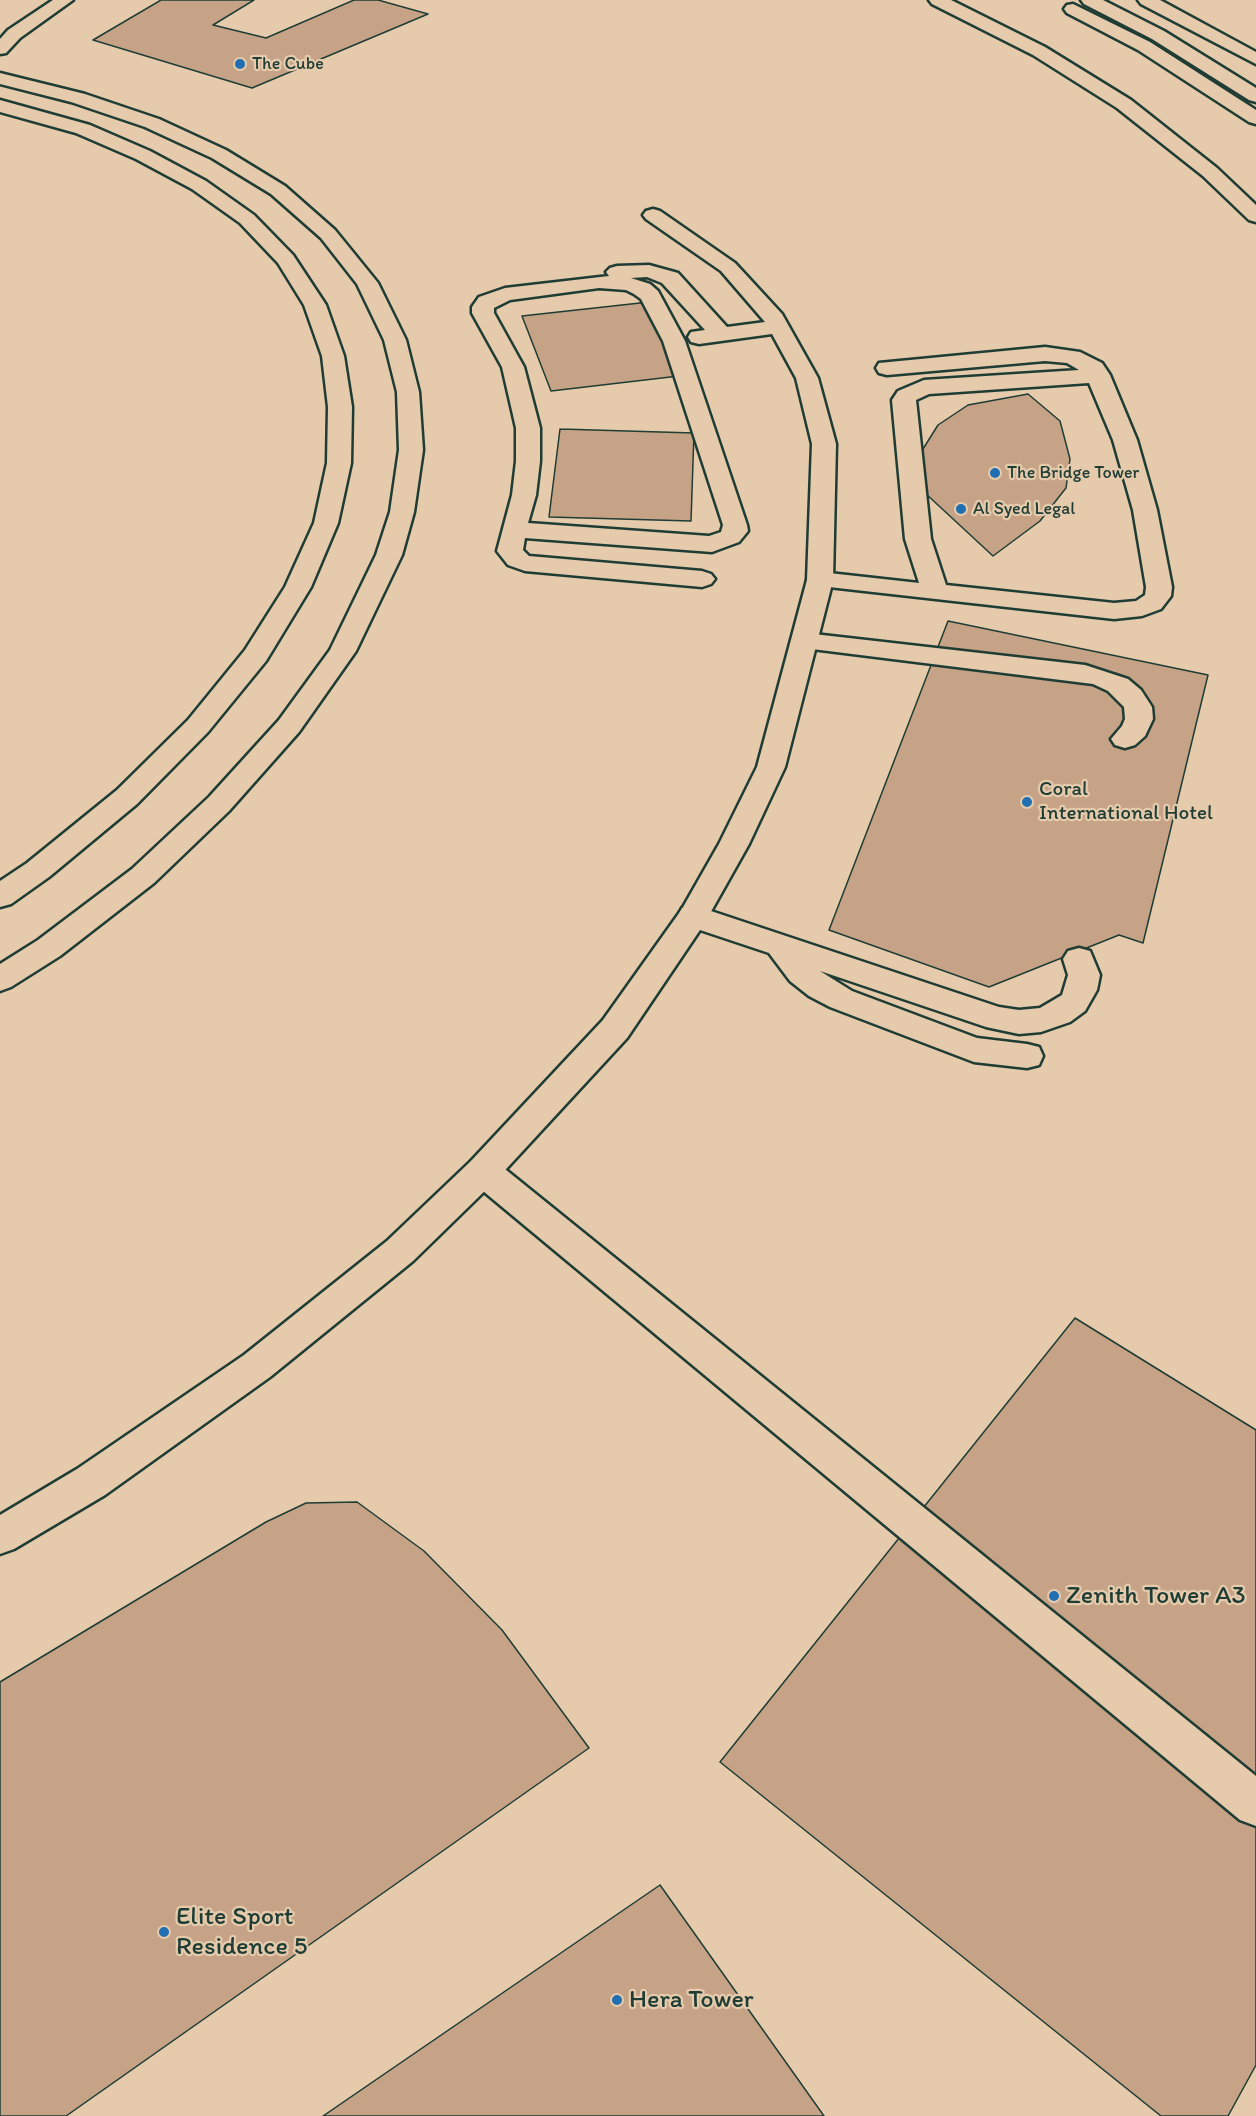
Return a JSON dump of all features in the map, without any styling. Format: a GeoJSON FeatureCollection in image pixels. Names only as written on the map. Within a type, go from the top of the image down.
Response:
{"type":"FeatureCollection","features":[{"type":"Feature","properties":{"kind":"street"},"geometry":{"type":"LineString","coordinates":[[0,48],[7,38],[64,0]]}},
{"type":"Feature","properties":{"kind":"street"},"geometry":{"type":"LineString","coordinates":[[939,0],[1039,51],[1124,104],[1210,172],[1256,216]]}},
{"type":"Feature","properties":{"kind":"street"},"geometry":{"type":"LineString","coordinates":[[1090,0],[1151,40],[1256,118]]}},
{"type":"Feature","properties":{"kind":"street"},"geometry":{"type":"LineString","coordinates":[[1147,0],[1256,59]]}},
{"type":"Feature","properties":{"kind":"street"},"geometry":{"type":"LineString","coordinates":[[1073,9],[1151,40],[1256,96]]}},
{"type":"Feature","properties":{"kind":"street"},"geometry":{"type":"LineString","coordinates":[[0,979],[49,948],[142,876],[219,804],[289,726],[343,651],[389,555],[402,512],[411,450],[408,392],[395,340],[367,283],[328,234],[278,190],[219,154],[152,123],[78,98],[1,77]]}},
{"type":"Feature","properties":{"kind":"street"},"geometry":{"type":"LineString","coordinates":[[0,106],[83,129],[143,155],[199,185],[247,219],[286,260],[315,305],[333,356],[340,407],[339,463],[326,523],[298,587],[256,655],[198,726],[127,797],[38,870],[0,896]]}},
{"type":"Feature","properties":{"kind":"street"},"geometry":{"type":"LineString","coordinates":[[0,1536],[91,1482],[257,1366],[400,1251],[483,1171],[615,1029],[693,916],[734,844],[771,767],[820,580],[824,444],[807,378],[774,319],[728,267],[653,215]]}},
{"type":"Feature","properties":{"kind":"street"},"geometry":{"type":"LineString","coordinates":[[528,285],[637,270],[661,274],[676,283],[721,334]]}},
{"type":"Feature","properties":{"kind":"street"},"geometry":{"type":"LineString","coordinates":[[514,531],[712,544],[730,537],[735,531],[735,525],[674,341],[650,296],[642,289],[630,284],[599,282],[505,294],[487,302],[483,307],[483,313],[513,367],[528,428],[528,461],[524,495],[514,531],[510,551],[517,560],[525,563],[702,579]]}},
{"type":"Feature","properties":{"kind":"street"},"geometry":{"type":"LineString","coordinates":[[674,341],[778,327]]}},
{"type":"Feature","properties":{"kind":"street"},"geometry":{"type":"LineString","coordinates":[[820,580],[1129,611],[1152,603],[1158,596],[1159,587],[1145,510],[1125,440],[1099,375],[1094,368],[1085,362],[1059,354],[887,368]]}},
{"type":"Feature","properties":{"kind":"street"},"geometry":{"type":"LineString","coordinates":[[936,593],[918,539],[904,400],[906,396],[924,387],[1099,375]]}},
{"type":"Feature","properties":{"kind":"street"},"geometry":{"type":"LineString","coordinates":[[805,641],[1085,673],[1103,678],[1124,690],[1138,707],[1139,719],[1135,730],[1125,739]]}},
{"type":"Feature","properties":{"kind":"street"},"geometry":{"type":"LineString","coordinates":[[897,651],[940,642],[955,642],[1091,655],[1132,668]]}},
{"type":"Feature","properties":{"kind":"street"},"geometry":{"type":"LineString","coordinates":[[693,916],[997,1019],[1019,1022],[1041,1020],[1059,1014],[1074,1003],[1081,990],[1084,975],[1079,960]]}},
{"type":"Feature","properties":{"kind":"street"},"geometry":{"type":"LineString","coordinates":[[779,945],[801,973],[841,999],[974,1050],[1027,1056]]}},
{"type":"Feature","properties":{"kind":"street"},"geometry":{"type":"LineString","coordinates":[[483,1171],[1256,1804]]}},
{"type":"Feature","properties":{"kind":"building","name":"The Cube"},"geometry":{"type":"Polygon","coordinates":[[[161,0],[254,0],[213,25],[266,38],[354,0],[378,0],[428,14],[252,88],[93,40],[161,0]]]}},
{"type":"Feature","properties":{"kind":"building"},"geometry":{"type":"Polygon","coordinates":[[[649,302],[679,376],[551,391],[522,316],[649,302]]]}},
{"type":"Feature","properties":{"kind":"building","name":"The Bridge Tower"},"geometry":{"type":"Polygon","coordinates":[[[1028,394],[1060,421],[1070,459],[1066,488],[1040,521],[993,556],[925,493],[918,457],[938,425],[968,405],[1028,394]]]}},
{"type":"Feature","properties":{"kind":"building"},"geometry":{"type":"Polygon","coordinates":[[[560,429],[694,433],[691,521],[549,517],[560,429]]]}},
{"type":"Feature","properties":{"kind":"building","name":"Coral International Hotel"},"geometry":{"type":"Polygon","coordinates":[[[948,621],[1208,675],[1143,943],[1119,935],[989,987],[829,930],[948,621]]]}},
{"type":"Feature","properties":{"kind":"building","name":"Zenith Tower A3"},"geometry":{"type":"Polygon","coordinates":[[[1075,1318],[1256,1430],[1256,2065],[1228,2116],[1161,2116],[720,1762],[1075,1318]]]}},
{"type":"Feature","properties":{"kind":"building","name":"Elite Sport Residence 5"},"geometry":{"type":"Polygon","coordinates":[[[357,1502],[424,1551],[502,1630],[589,1748],[66,2116],[0,2116],[0,1682],[266,1522],[306,1503],[357,1502]]]}},
{"type":"Feature","properties":{"kind":"building","name":"Hera Tower"},"geometry":{"type":"Polygon","coordinates":[[[660,1885],[824,2116],[323,2116],[660,1885]]]}},
{"type":"Feature","properties":{"kind":"place","name":"The Cube"},"geometry":{"type":"Point","coordinates":[240,64]}},
{"type":"Feature","properties":{"kind":"place","name":"The Bridge Tower"},"geometry":{"type":"Point","coordinates":[995,473]}},
{"type":"Feature","properties":{"kind":"place","name":"Al Syed Legal"},"geometry":{"type":"Point","coordinates":[961,509]}},
{"type":"Feature","properties":{"kind":"place","name":"Coral International Hotel"},"geometry":{"type":"Point","coordinates":[1027,802]}},
{"type":"Feature","properties":{"kind":"place","name":"Zenith Tower A3"},"geometry":{"type":"Point","coordinates":[1054,1596]}},
{"type":"Feature","properties":{"kind":"place","name":"Elite Sport Residence 5"},"geometry":{"type":"Point","coordinates":[164,1932]}},
{"type":"Feature","properties":{"kind":"place","name":"Hera Tower"},"geometry":{"type":"Point","coordinates":[617,2000]}}]}
